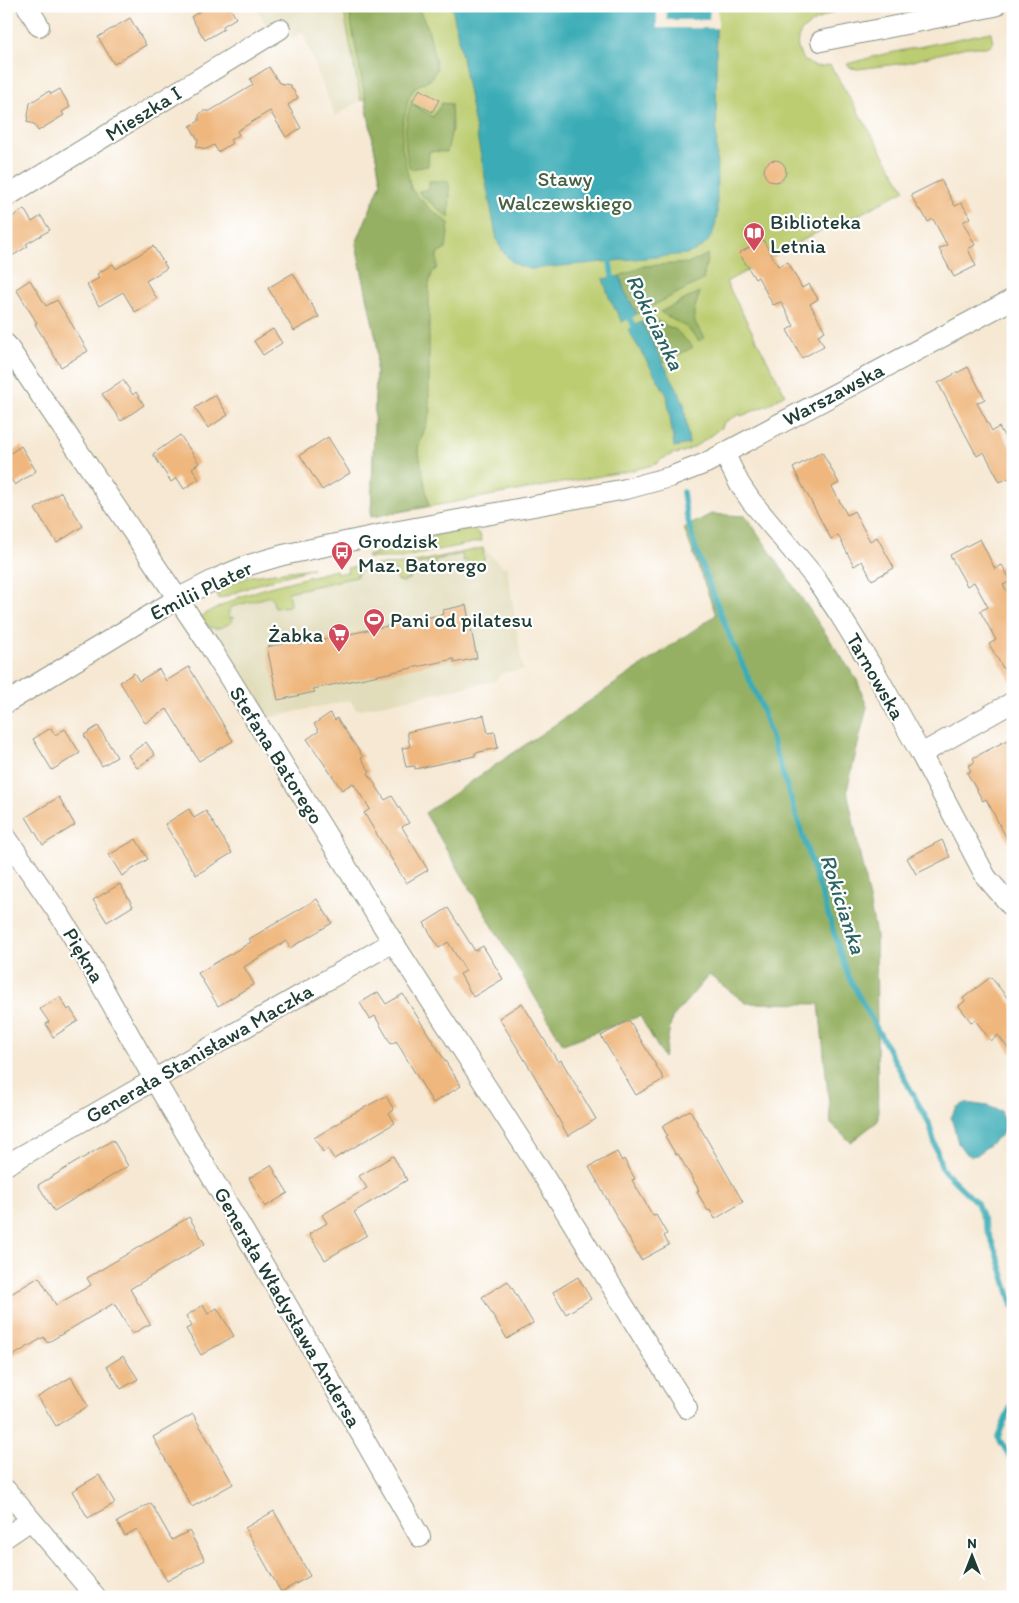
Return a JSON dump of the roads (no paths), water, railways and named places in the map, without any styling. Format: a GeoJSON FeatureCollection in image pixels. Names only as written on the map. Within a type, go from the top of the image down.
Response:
{"type":"FeatureCollection","features":[{"type":"Feature","properties":{"kind":"street"},"geometry":{"type":"LineString","coordinates":[[27,6],[39,26]]}},
{"type":"Feature","properties":{"kind":"street"},"geometry":{"type":"LineString","coordinates":[[821,41],[995,6]]}},
{"type":"Feature","properties":{"kind":"street","name":"Mieszka I"},"geometry":{"type":"LineString","coordinates":[[6,197],[280,29]]}},
{"type":"Feature","properties":{"kind":"street","name":"Warszawska"},"geometry":{"type":"LineString","coordinates":[[651,483],[688,470],[724,453],[1013,299]]}},
{"type":"Feature","properties":{"kind":"street","name":"Stefana Batorego"},"geometry":{"type":"LineString","coordinates":[[6,344],[209,645],[393,942],[540,1170],[686,1408]]}},
{"type":"Feature","properties":{"kind":"street","name":"Tarnowska"},"geometry":{"type":"LineString","coordinates":[[724,453],[739,483],[751,501],[813,575],[840,614],[921,754],[986,877],[1011,902]]}},
{"type":"Feature","properties":{"kind":"street","name":"Emilii Plater"},"geometry":{"type":"LineString","coordinates":[[6,703],[177,599],[226,574],[249,565],[283,555],[398,531],[607,493],[651,483]]}},
{"type":"Feature","properties":{"kind":"street"},"geometry":{"type":"LineString","coordinates":[[921,754],[1013,702]]}},
{"type":"Feature","properties":{"kind":"street","name":"Piękna"},"geometry":{"type":"LineString","coordinates":[[6,837],[61,916],[154,1079]]}},
{"type":"Feature","properties":{"kind":"street","name":"Generała Stanisława Maczka"},"geometry":{"type":"LineString","coordinates":[[6,1165],[393,942]]}},
{"type":"Feature","properties":{"kind":"street","name":"Generała Władysława Andersa"},"geometry":{"type":"LineString","coordinates":[[154,1079],[290,1310],[420,1537]]}},
{"type":"Feature","properties":{"kind":"street"},"geometry":{"type":"LineString","coordinates":[[6,1537],[19,1505],[96,1597]]}},
{"type":"Feature","properties":{"kind":"water","name":"Stawy Walczewskiego"},"geometry":{"type":"Polygon","coordinates":[[[452,6],[716,6],[717,217],[708,241],[700,248],[687,254],[531,269],[519,266],[510,260],[497,240],[452,6]]]}},
{"type":"Feature","properties":{"kind":"water"},"geometry":{"type":"Polygon","coordinates":[[[620,276],[624,290],[637,314],[622,322],[610,300],[603,279],[620,276]]]}},
{"type":"Feature","properties":{"kind":"water"},"geometry":{"type":"Polygon","coordinates":[[[641,322],[684,404],[689,444],[674,447],[667,395],[628,330],[641,322]]]}},
{"type":"Feature","properties":{"kind":"water"},"geometry":{"type":"Polygon","coordinates":[[[966,1103],[988,1106],[1001,1111],[1005,1124],[1002,1134],[977,1155],[971,1156],[965,1153],[958,1143],[951,1117],[957,1107],[966,1103]]]}},
{"type":"Feature","properties":{"kind":"waterway","name":"Rokicianka"},"geometry":{"type":"LineString","coordinates":[[609,254],[613,285]]}},
{"type":"Feature","properties":{"kind":"waterway","name":"Rokicianka"},"geometry":{"type":"LineString","coordinates":[[626,311],[637,332]]}},
{"type":"Feature","properties":{"kind":"waterway","name":"Rokicianka"},"geometry":{"type":"LineString","coordinates":[[683,492],[686,513],[696,549],[730,637],[760,703],[848,976],[929,1123],[942,1169],[977,1203],[999,1260],[1013,1306]]}},
{"type":"Feature","properties":{"kind":"waterway","name":"Rokicianka"},"geometry":{"type":"LineString","coordinates":[[1013,1401],[998,1437],[1013,1462]]}},
{"type":"Feature","properties":{"kind":"place","name":"Biblioteka Letnia"},"geometry":{"type":"Point","coordinates":[754,252]}},
{"type":"Feature","properties":{"kind":"place","name":"Grodzisk Maz. Batorego"},"geometry":{"type":"Point","coordinates":[342,571]}},
{"type":"Feature","properties":{"kind":"place","name":"Pani od pilatesu"},"geometry":{"type":"Point","coordinates":[374,638]}},
{"type":"Feature","properties":{"kind":"place","name":"Żabka"},"geometry":{"type":"Point","coordinates":[339,653]}}]}
